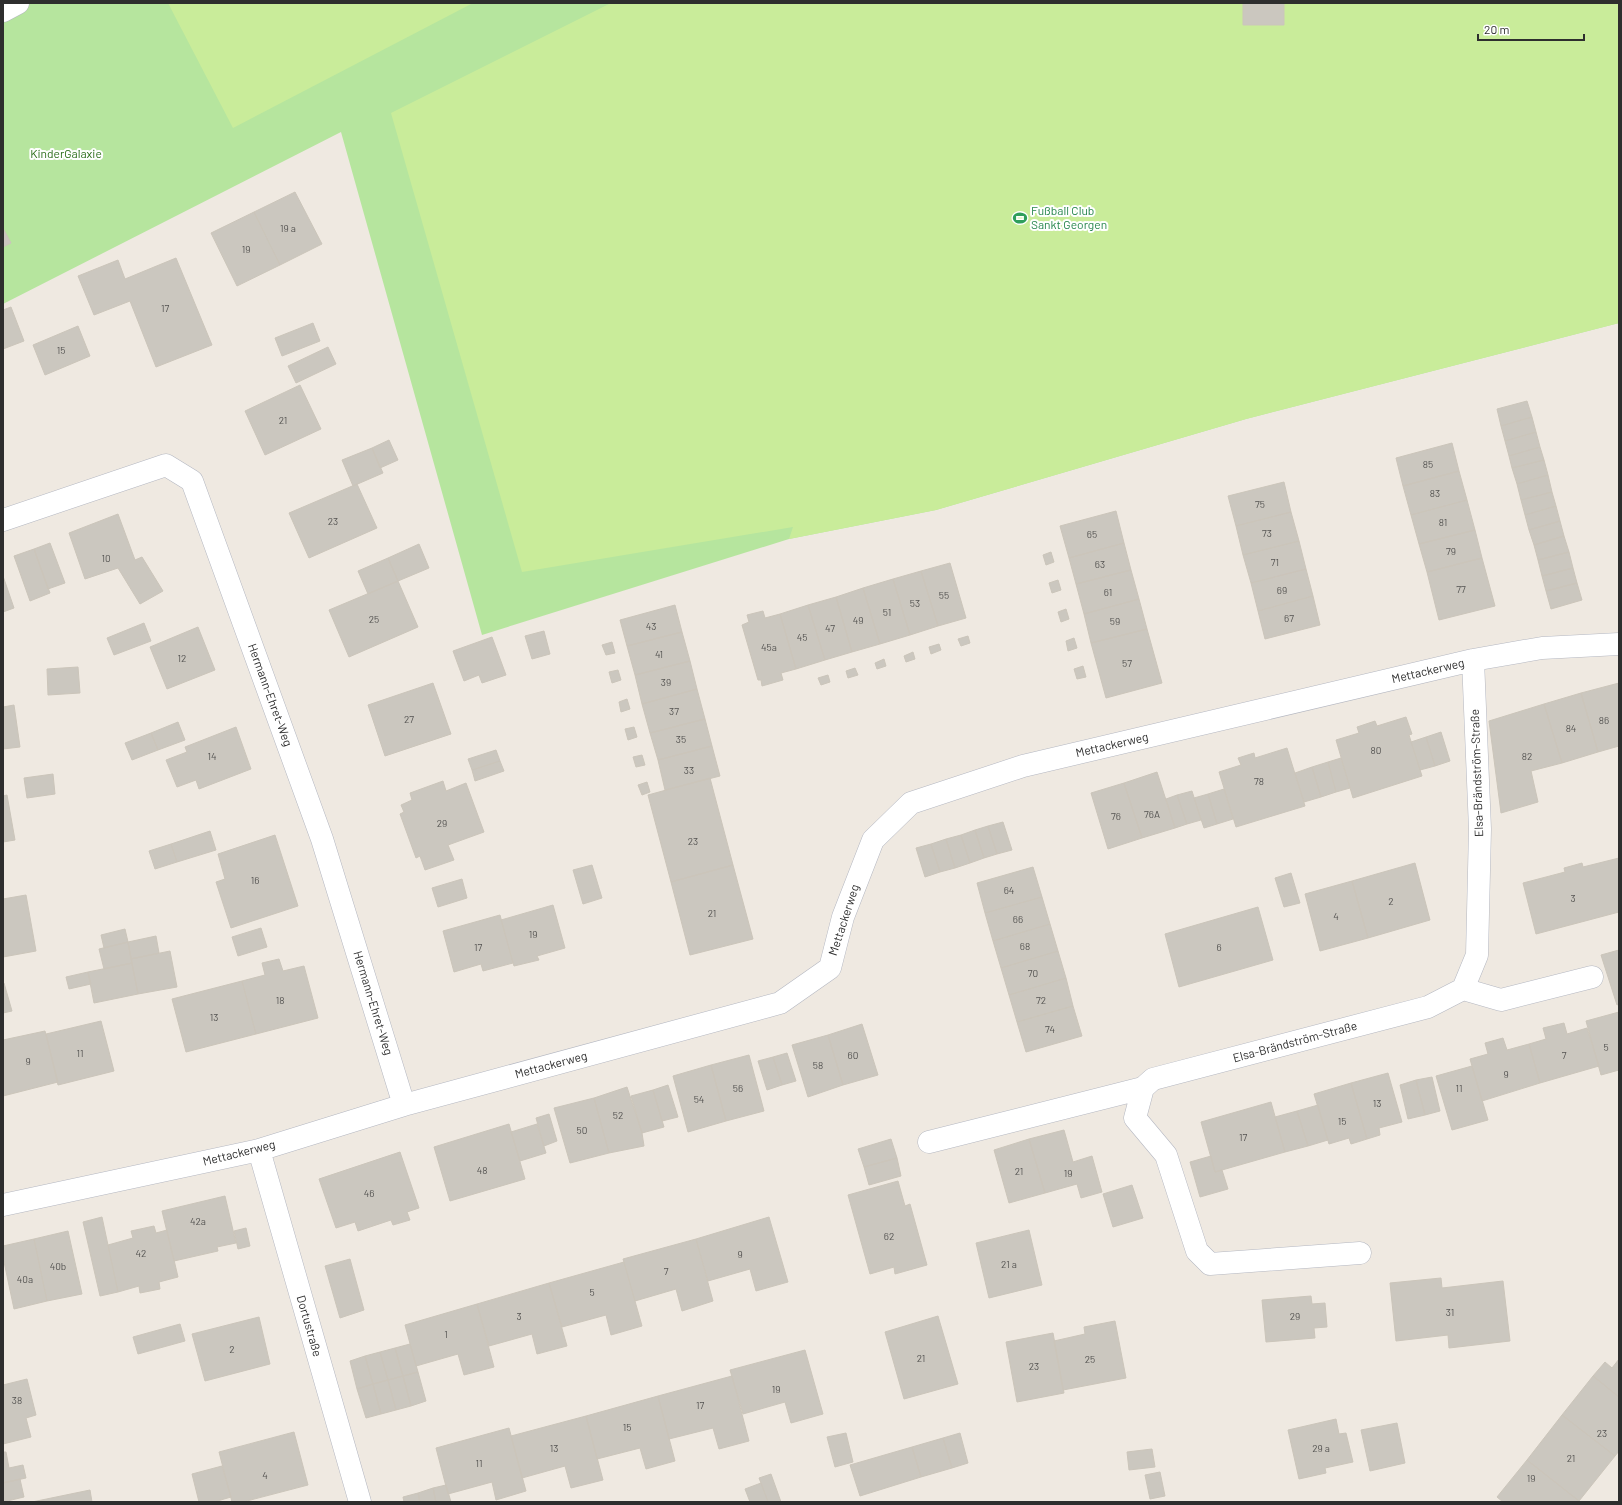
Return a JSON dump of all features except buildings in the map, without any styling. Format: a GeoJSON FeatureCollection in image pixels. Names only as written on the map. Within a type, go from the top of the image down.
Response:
{"type":"FeatureCollection","features":[{"type":"Feature","properties":{"kind":"street"},"geometry":{"type":"LineString","coordinates":[[3,11],[18,3]]}},
{"type":"Feature","properties":{"kind":"street","name":"Hermann-Ehret-Weg"},"geometry":{"type":"LineString","coordinates":[[3,520],[166,465],[192,481],[322,839],[404,1104]]}},
{"type":"Feature","properties":{"kind":"street","name":"Mettackerweg"},"geometry":{"type":"LineString","coordinates":[[3,1205],[259,1150],[404,1104],[780,1003],[830,968],[843,917],[872,840],[911,803],[1023,766],[1473,660],[1542,648],[1619,644]]}},
{"type":"Feature","properties":{"kind":"street","name":"Elsa-Brändström-Straße"},"geometry":{"type":"LineString","coordinates":[[929,1142],[1143,1088],[1153,1079],[1428,1007],[1463,989],[1477,955],[1480,829],[1473,660]]}},
{"type":"Feature","properties":{"kind":"street"},"geometry":{"type":"LineString","coordinates":[[1463,989],[1501,1000],[1592,977]]}},
{"type":"Feature","properties":{"kind":"street"},"geometry":{"type":"LineString","coordinates":[[1143,1088],[1135,1118],[1166,1156],[1197,1251],[1210,1264],[1360,1253]]}},
{"type":"Feature","properties":{"kind":"street","name":"Dortustraße"},"geometry":{"type":"LineString","coordinates":[[259,1150],[360,1502]]}},
{"type":"Feature","properties":{"kind":"green space","name":"Fußball Club Sankt Georgen"},"geometry":{"type":"Polygon","coordinates":[[[3,3],[1619,3],[1619,323],[1246,419],[936,510],[789,539],[482,635],[341,132],[3,304],[3,3]]]}},
{"type":"Feature","properties":{"kind":"green space"},"geometry":{"type":"Polygon","coordinates":[[[168,3],[473,3],[233,128],[168,3]]]}},
{"type":"Feature","properties":{"kind":"green space","name":"Fußball Club Sankt Georgen"},"geometry":{"type":"Polygon","coordinates":[[[611,3],[1619,3],[1619,323],[1246,419],[936,510],[789,539],[793,527],[522,572],[391,113],[611,3]]]}},
{"type":"Feature","properties":{"kind":"place","name":"Fußball Club Sankt Georgen"},"geometry":{"type":"Point","coordinates":[1020,218]}},
{"type":"Feature","properties":{"kind":"park label","name":"KinderGalaxie"},"geometry":{"type":"Point","coordinates":[66,154]}}]}
